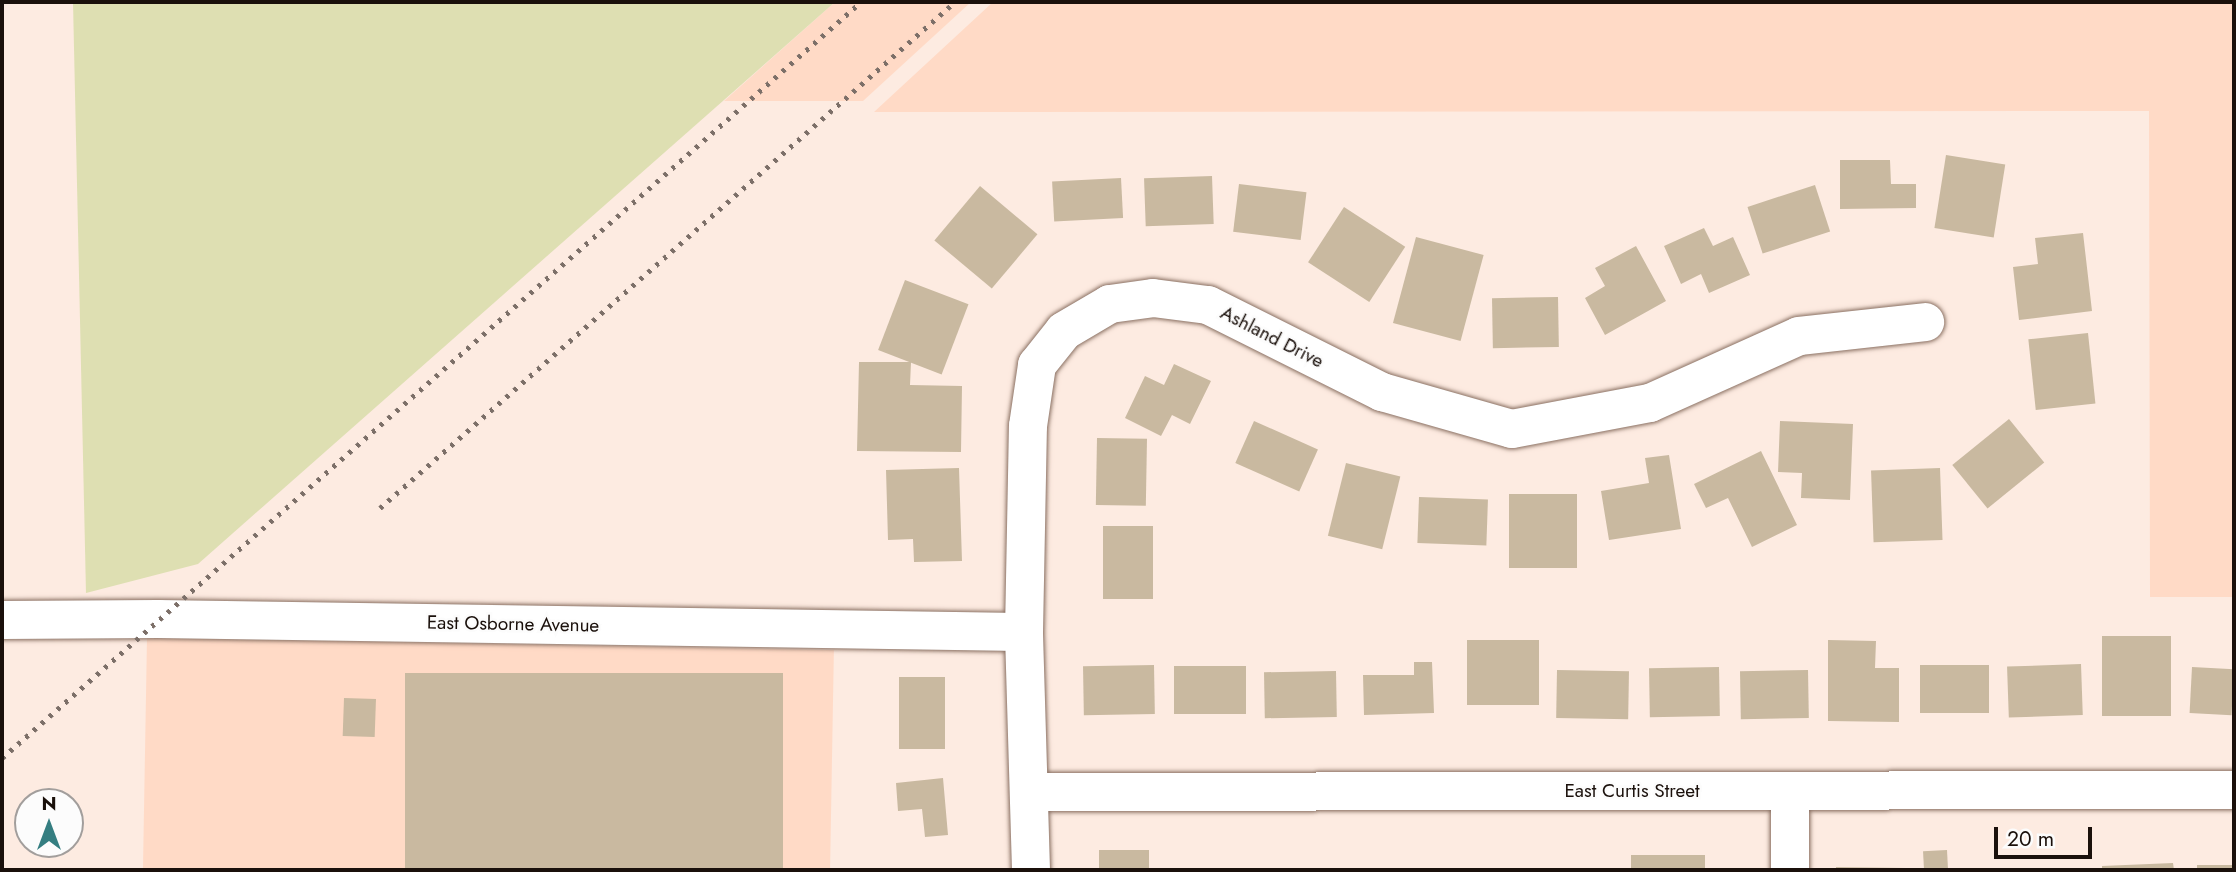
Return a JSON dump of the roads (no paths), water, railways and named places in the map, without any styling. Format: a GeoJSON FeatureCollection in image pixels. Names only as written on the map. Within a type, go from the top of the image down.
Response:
{"type":"FeatureCollection","features":[{"type":"Feature","properties":{"kind":"street","name":"Ashland Drive"},"geometry":{"type":"LineString","coordinates":[[1031,870],[1024,632],[1028,426],[1037,365],[1064,331],[1110,304],[1153,298],[1208,305],[1382,392],[1512,429],[1650,402],[1799,336],[1925,322]]}},
{"type":"Feature","properties":{"kind":"street","name":"East Osborne Avenue"},"geometry":{"type":"LineString","coordinates":[[2,620],[158,619],[1024,632]]}},
{"type":"Feature","properties":{"kind":"street","name":"East Curtis Street"},"geometry":{"type":"LineString","coordinates":[[1030,792],[2234,790]]}},
{"type":"Feature","properties":{"kind":"street"},"geometry":{"type":"LineString","coordinates":[[1790,791],[1790,870]]}},
{"type":"Feature","properties":{"kind":"railway"},"geometry":{"type":"LineString","coordinates":[[2,758],[861,2]]}},
{"type":"Feature","properties":{"kind":"railway"},"geometry":{"type":"LineString","coordinates":[[380,508],[955,2]]}}]}
